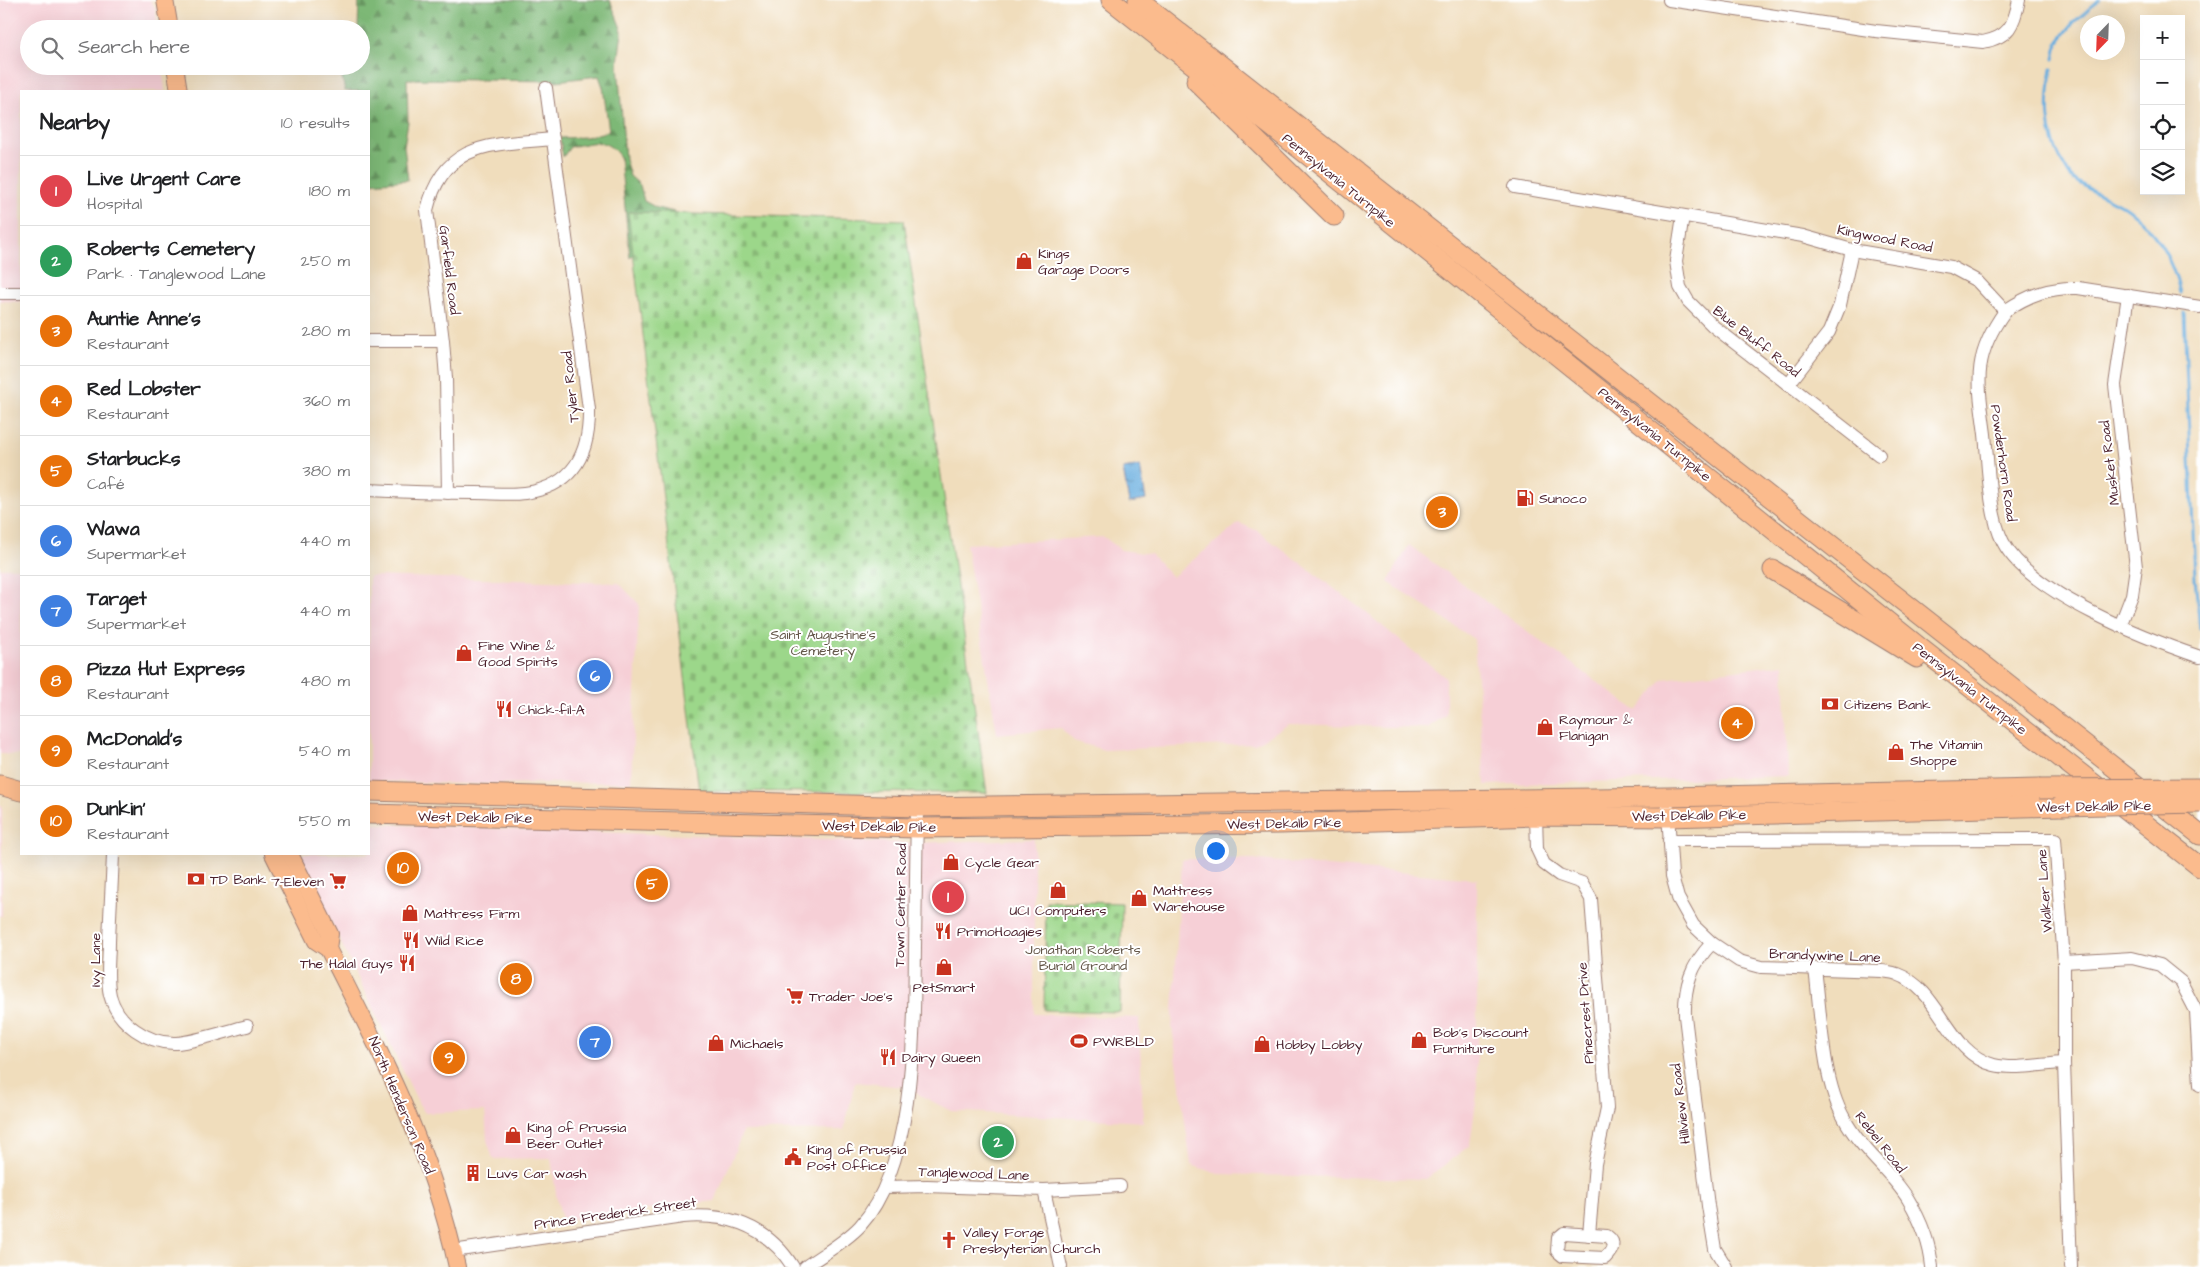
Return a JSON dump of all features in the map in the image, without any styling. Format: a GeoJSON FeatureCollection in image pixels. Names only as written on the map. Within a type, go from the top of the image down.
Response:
{"type":"FeatureCollection","features":[{"type":"Feature","properties":{"kind":"highway","name":"Pennsylvania Turnpike"},"geometry":{"type":"LineString","coordinates":[[1111,0],[1134,8],[2200,835]]}},
{"type":"Feature","properties":{"kind":"highway","name":"Pennsylvania Turnpike"},"geometry":{"type":"LineString","coordinates":[[1134,8],[1328,171],[2013,722],[2200,867]]}},
{"type":"Feature","properties":{"kind":"highway"},"geometry":{"type":"LineString","coordinates":[[1134,8],[1334,216]]}},
{"type":"Feature","properties":{"kind":"highway"},"geometry":{"type":"LineString","coordinates":[[1773,570],[1908,653],[2013,722]]}},
{"type":"Feature","properties":{"kind":"highway"},"geometry":{"type":"LineString","coordinates":[[0,780],[20,778]]}},
{"type":"Feature","properties":{"kind":"highway"},"geometry":{"type":"LineString","coordinates":[[0,785],[20,791]]}},
{"type":"Feature","properties":{"kind":"highway","name":"West Dekalb Pike"},"geometry":{"type":"LineString","coordinates":[[370,791],[917,807],[2200,788]]}},
{"type":"Feature","properties":{"kind":"highway"},"geometry":{"type":"LineString","coordinates":[[540,818],[606,810],[620,799]]}},
{"type":"Feature","properties":{"kind":"highway"},"geometry":{"type":"LineString","coordinates":[[608,821],[620,815],[670,801]]}},
{"type":"Feature","properties":{"kind":"highway","name":"West Dekalb Pike"},"geometry":{"type":"LineString","coordinates":[[370,814],[917,828],[1281,824],[1536,816],[1668,817],[2200,803]]}},
{"type":"Feature","properties":{"kind":"main road"},"geometry":{"type":"LineString","coordinates":[[165,0],[168,20]]}},
{"type":"Feature","properties":{"kind":"main road"},"geometry":{"type":"LineString","coordinates":[[176,75],[179,90]]}},
{"type":"Feature","properties":{"kind":"main road","name":"North Henderson Road"},"geometry":{"type":"LineString","coordinates":[[274,855],[316,940],[328,950],[392,1076],[430,1167],[457,1267]]}},
{"type":"Feature","properties":{"kind":"main road","name":"North Henderson Road"},"geometry":{"type":"LineString","coordinates":[[290,855],[330,934],[328,950]]}},
{"type":"Feature","properties":{"kind":"street"},"geometry":{"type":"LineString","coordinates":[[1668,0],[1876,31],[1983,42],[1998,39],[2006,33],[2013,23],[2019,0]]}},
{"type":"Feature","properties":{"kind":"street","name":"Tyler Road"},"geometry":{"type":"LineString","coordinates":[[370,490],[525,493],[556,483],[570,472],[581,459],[587,442],[589,409],[546,88]]}},
{"type":"Feature","properties":{"kind":"street","name":"Garfield Road"},"geometry":{"type":"LineString","coordinates":[[448,493],[446,378],[427,210],[431,194],[438,178],[448,166],[463,155],[480,148],[553,139]]}},
{"type":"Feature","properties":{"kind":"street","name":"Kingwood Road"},"geometry":{"type":"LineString","coordinates":[[1515,187],[1803,236],[1852,250],[1951,266],[1976,280],[2005,311]]}},
{"type":"Feature","properties":{"kind":"street","name":"Blue Bluff Road"},"geometry":{"type":"LineString","coordinates":[[1683,216],[1676,262],[1680,287],[1688,301],[1713,326],[1879,455]]}},
{"type":"Feature","properties":{"kind":"street"},"geometry":{"type":"LineString","coordinates":[[1788,385],[1829,332],[1840,305],[1852,250]]}},
{"type":"Feature","properties":{"kind":"street"},"geometry":{"type":"LineString","coordinates":[[2005,311],[2020,300],[2034,294],[2062,287],[2128,295],[2200,307]]}},
{"type":"Feature","properties":{"kind":"street"},"geometry":{"type":"LineString","coordinates":[[0,293],[20,293]]}},
{"type":"Feature","properties":{"kind":"street","name":"Musket Road"},"geometry":{"type":"LineString","coordinates":[[2120,626],[2132,595],[2136,567],[2115,385],[2128,295]]}},
{"type":"Feature","properties":{"kind":"street","name":"Powderhorn Road"},"geometry":{"type":"LineString","coordinates":[[2005,311],[1988,337],[1983,352],[1979,380],[1995,518],[2003,543],[2013,556],[2041,581],[2082,606],[2120,626],[2200,657]]}},
{"type":"Feature","properties":{"kind":"street"},"geometry":{"type":"LineString","coordinates":[[370,341],[443,341]]}},
{"type":"Feature","properties":{"kind":"street","name":"Brandywine Lane"},"geometry":{"type":"LineString","coordinates":[[1668,797],[1672,876],[1678,898],[1693,925],[1712,943],[1739,962],[1761,967],[1882,971],[1898,974],[1912,983],[1926,997],[1962,1045],[1978,1058],[1995,1065],[2012,1066],[2064,1063]]}},
{"type":"Feature","properties":{"kind":"street","name":"Town Center Road"},"geometry":{"type":"LineString","coordinates":[[805,1267],[836,1246],[860,1225],[884,1187],[899,1136],[912,1064],[917,807]]}},
{"type":"Feature","properties":{"kind":"street","name":"Pinecrest Drive"},"geometry":{"type":"LineString","coordinates":[[1536,816],[1537,849],[1544,864],[1559,875],[1582,883],[1591,898],[1607,1108],[1595,1164],[1589,1235]]}},
{"type":"Feature","properties":{"kind":"street","name":"Walker Lane"},"geometry":{"type":"LineString","coordinates":[[1669,840],[2055,839],[2064,962],[2064,1063],[2071,1267]]}},
{"type":"Feature","properties":{"kind":"street","name":"Ivy Lane"},"geometry":{"type":"LineString","coordinates":[[113,855],[108,972],[110,995],[116,1009],[126,1023],[140,1034],[158,1041],[176,1043],[247,1026]]}},
{"type":"Feature","properties":{"kind":"street","name":"Hillview Road"},"geometry":{"type":"LineString","coordinates":[[1712,943],[1700,955],[1689,975],[1684,997],[1708,1206],[1715,1249],[1726,1267]]}},
{"type":"Feature","properties":{"kind":"street"},"geometry":{"type":"LineString","coordinates":[[2064,962],[2132,958],[2160,965],[2181,982],[2196,1011],[2200,1085]]}},
{"type":"Feature","properties":{"kind":"street","name":"Rebel Road"},"geometry":{"type":"LineString","coordinates":[[1815,969],[1828,1068],[1834,1097],[1844,1118],[1861,1144],[1908,1198],[1931,1254],[1932,1267]]}},
{"type":"Feature","properties":{"kind":"street","name":"Tanglewood Lane"},"geometry":{"type":"LineString","coordinates":[[884,1187],[927,1186],[1044,1190],[1061,1267]]}},
{"type":"Feature","properties":{"kind":"street"},"geometry":{"type":"LineString","coordinates":[[1044,1190],[1120,1186]]}},
{"type":"Feature","properties":{"kind":"street","name":"Prince Frederick Street"},"geometry":{"type":"LineString","coordinates":[[453,1250],[684,1217],[709,1216],[733,1219],[755,1229],[776,1245],[793,1267]]}},
{"type":"Feature","properties":{"kind":"shaded area"},"geometry":{"type":"Polygon","coordinates":[[[0,0],[150,0],[155,8],[157,20],[20,20],[20,75],[163,75],[165,90],[20,90],[20,302],[0,301],[0,0]]]}},
{"type":"Feature","properties":{"kind":"shaded area"},"geometry":{"type":"Polygon","coordinates":[[[1239,523],[1258,531],[1364,611],[1446,678],[1446,715],[1427,728],[1289,724],[1255,744],[1104,750],[1074,741],[1061,728],[997,734],[966,544],[1104,537],[1121,550],[1151,554],[1172,577],[1239,523]]]}},
{"type":"Feature","properties":{"kind":"shaded area"},"geometry":{"type":"Polygon","coordinates":[[[1409,545],[1637,711],[1663,679],[1784,664],[1788,776],[1485,785],[1474,639],[1388,582],[1409,545]]]}},
{"type":"Feature","properties":{"kind":"shaded area"},"geometry":{"type":"Polygon","coordinates":[[[0,568],[20,568],[20,755],[0,754],[0,568]]]}},
{"type":"Feature","properties":{"kind":"shaded area"},"geometry":{"type":"Polygon","coordinates":[[[370,576],[619,583],[639,604],[631,782],[476,784],[370,781],[370,576]]]}},
{"type":"Feature","properties":{"kind":"shaded area"},"geometry":{"type":"Polygon","coordinates":[[[0,806],[2,806],[2,916],[0,916],[0,806]]]}},
{"type":"Feature","properties":{"kind":"shaded area"},"geometry":{"type":"Polygon","coordinates":[[[370,824],[910,843],[1034,839],[1034,1014],[1139,1018],[1143,1122],[951,1111],[904,1087],[855,1082],[844,1130],[743,1131],[715,1201],[562,1220],[551,1158],[493,1159],[487,1140],[485,1111],[425,1113],[298,855],[370,855],[370,824]]]}},
{"type":"Feature","properties":{"kind":"shaded area"},"geometry":{"type":"Polygon","coordinates":[[[1182,859],[1247,859],[1477,879],[1477,1094],[1470,1145],[1426,1179],[1218,1174],[1191,1165],[1172,1027],[1182,859]]]}},
{"type":"Feature","properties":{"kind":"green space"},"geometry":{"type":"Polygon","coordinates":[[[359,0],[610,0],[622,31],[618,63],[625,159],[630,176],[640,185],[644,201],[657,208],[683,214],[630,258],[620,157],[609,146],[592,143],[570,147],[563,157],[560,138],[586,137],[609,131],[603,87],[599,76],[556,81],[407,79],[408,122],[404,146],[408,180],[370,183],[370,90],[345,90],[341,75],[370,75],[370,20],[358,20],[359,0]]]}},
{"type":"Feature","properties":{"kind":"green space","name":"Saint Augustine's Cemetery"},"geometry":{"type":"Polygon","coordinates":[[[628,212],[904,220],[987,793],[699,791],[628,212]]]}},
{"type":"Feature","properties":{"kind":"green space","name":"Jonathan Roberts Burial Ground"},"geometry":{"type":"Polygon","coordinates":[[[1046,901],[1122,903],[1120,1012],[1044,1010],[1046,901]]]}},
{"type":"Feature","properties":{"kind":"water"},"geometry":{"type":"Polygon","coordinates":[[[1140,466],[1146,500],[1129,503],[1123,469],[1140,466]]]}},
{"type":"Feature","properties":{"kind":"waterway"},"geometry":{"type":"LineString","coordinates":[[2054,59],[2057,44],[2073,23],[2099,0]]}},
{"type":"Feature","properties":{"kind":"waterway"},"geometry":{"type":"LineString","coordinates":[[2052,69],[2048,105],[2050,129],[2057,151],[2067,170],[2072,178],[2079,183],[2129,210],[2139,218],[2162,247],[2173,269],[2180,293]]}},
{"type":"Feature","properties":{"kind":"waterway"},"geometry":{"type":"LineString","coordinates":[[2184,313],[2195,578],[2200,629]]}},
{"type":"Feature","properties":{"kind":"place","name":"Kings Garage Doors"},"geometry":{"type":"Point","coordinates":[1024,261]}},
{"type":"Feature","properties":{"kind":"place","name":"Sunoco"},"geometry":{"type":"Point","coordinates":[1525,498]}},
{"type":"Feature","properties":{"kind":"place","name":"Auntie Anne's"},"geometry":{"type":"Point","coordinates":[1442,512]}},
{"type":"Feature","properties":{"kind":"place","name":"Fine Wine & Good Spirits"},"geometry":{"type":"Point","coordinates":[464,653]}},
{"type":"Feature","properties":{"kind":"place","name":"Wawa"},"geometry":{"type":"Point","coordinates":[595,676]}},
{"type":"Feature","properties":{"kind":"place","name":"Citizens Bank"},"geometry":{"type":"Point","coordinates":[1830,704]}},
{"type":"Feature","properties":{"kind":"place","name":"Chick-fil-A"},"geometry":{"type":"Point","coordinates":[504,709]}},
{"type":"Feature","properties":{"kind":"place","name":"Red Lobster"},"geometry":{"type":"Point","coordinates":[1737,723]}},
{"type":"Feature","properties":{"kind":"place","name":"Raymour & Flanigan"},"geometry":{"type":"Point","coordinates":[1545,727]}},
{"type":"Feature","properties":{"kind":"place","name":"The Vitamin Shoppe"},"geometry":{"type":"Point","coordinates":[1896,752]}},
{"type":"Feature","properties":{"kind":"place","name":"Cycle Gear"},"geometry":{"type":"Point","coordinates":[951,862]}},
{"type":"Feature","properties":{"kind":"place","name":"Dunkin'"},"geometry":{"type":"Point","coordinates":[403,868]}},
{"type":"Feature","properties":{"kind":"place","name":"TD Bank"},"geometry":{"type":"Point","coordinates":[196,879]}},
{"type":"Feature","properties":{"kind":"place","name":"7-Eleven"},"geometry":{"type":"Point","coordinates":[338,881]}},
{"type":"Feature","properties":{"kind":"place","name":"Starbucks"},"geometry":{"type":"Point","coordinates":[652,884]}},
{"type":"Feature","properties":{"kind":"place","name":"UCI Computers"},"geometry":{"type":"Point","coordinates":[1058,890]}},
{"type":"Feature","properties":{"kind":"place","name":"Live Urgent Care"},"geometry":{"type":"Point","coordinates":[948,897]}},
{"type":"Feature","properties":{"kind":"place","name":"Mattress Warehouse"},"geometry":{"type":"Point","coordinates":[1139,898]}},
{"type":"Feature","properties":{"kind":"place","name":"Mattress Firm"},"geometry":{"type":"Point","coordinates":[410,913]}},
{"type":"Feature","properties":{"kind":"place","name":"PrimoHoagies"},"geometry":{"type":"Point","coordinates":[943,931]}},
{"type":"Feature","properties":{"kind":"place","name":"Wild Rice"},"geometry":{"type":"Point","coordinates":[411,940]}},
{"type":"Feature","properties":{"kind":"place","name":"The Halal Guys"},"geometry":{"type":"Point","coordinates":[407,963]}},
{"type":"Feature","properties":{"kind":"place","name":"PetSmart"},"geometry":{"type":"Point","coordinates":[944,967]}},
{"type":"Feature","properties":{"kind":"place","name":"Pizza Hut Express"},"geometry":{"type":"Point","coordinates":[516,979]}},
{"type":"Feature","properties":{"kind":"place","name":"Trader Joe's"},"geometry":{"type":"Point","coordinates":[795,996]}},
{"type":"Feature","properties":{"kind":"place","name":"Bob's Discount Furniture"},"geometry":{"type":"Point","coordinates":[1419,1040]}},
{"type":"Feature","properties":{"kind":"place","name":"PWRBLD"},"geometry":{"type":"Point","coordinates":[1079,1041]}},
{"type":"Feature","properties":{"kind":"place","name":"Target"},"geometry":{"type":"Point","coordinates":[595,1042]}},
{"type":"Feature","properties":{"kind":"place","name":"Michaels"},"geometry":{"type":"Point","coordinates":[716,1043]}},
{"type":"Feature","properties":{"kind":"place","name":"Hobby Lobby"},"geometry":{"type":"Point","coordinates":[1262,1044]}},
{"type":"Feature","properties":{"kind":"place","name":"Dairy Queen"},"geometry":{"type":"Point","coordinates":[888,1057]}},
{"type":"Feature","properties":{"kind":"place","name":"McDonald's"},"geometry":{"type":"Point","coordinates":[449,1058]}},
{"type":"Feature","properties":{"kind":"place","name":"King of Prussia Beer Outlet"},"geometry":{"type":"Point","coordinates":[513,1135]}},
{"type":"Feature","properties":{"kind":"place","name":"Roberts Cemetery"},"geometry":{"type":"Point","coordinates":[998,1142]}},
{"type":"Feature","properties":{"kind":"place","name":"King of Prussia Post Office"},"geometry":{"type":"Point","coordinates":[793,1157]}},
{"type":"Feature","properties":{"kind":"place","name":"Luvs Car wash"},"geometry":{"type":"Point","coordinates":[473,1173]}},
{"type":"Feature","properties":{"kind":"place","name":"Valley Forge Presbyterian Church"},"geometry":{"type":"Point","coordinates":[949,1240]}}]}
